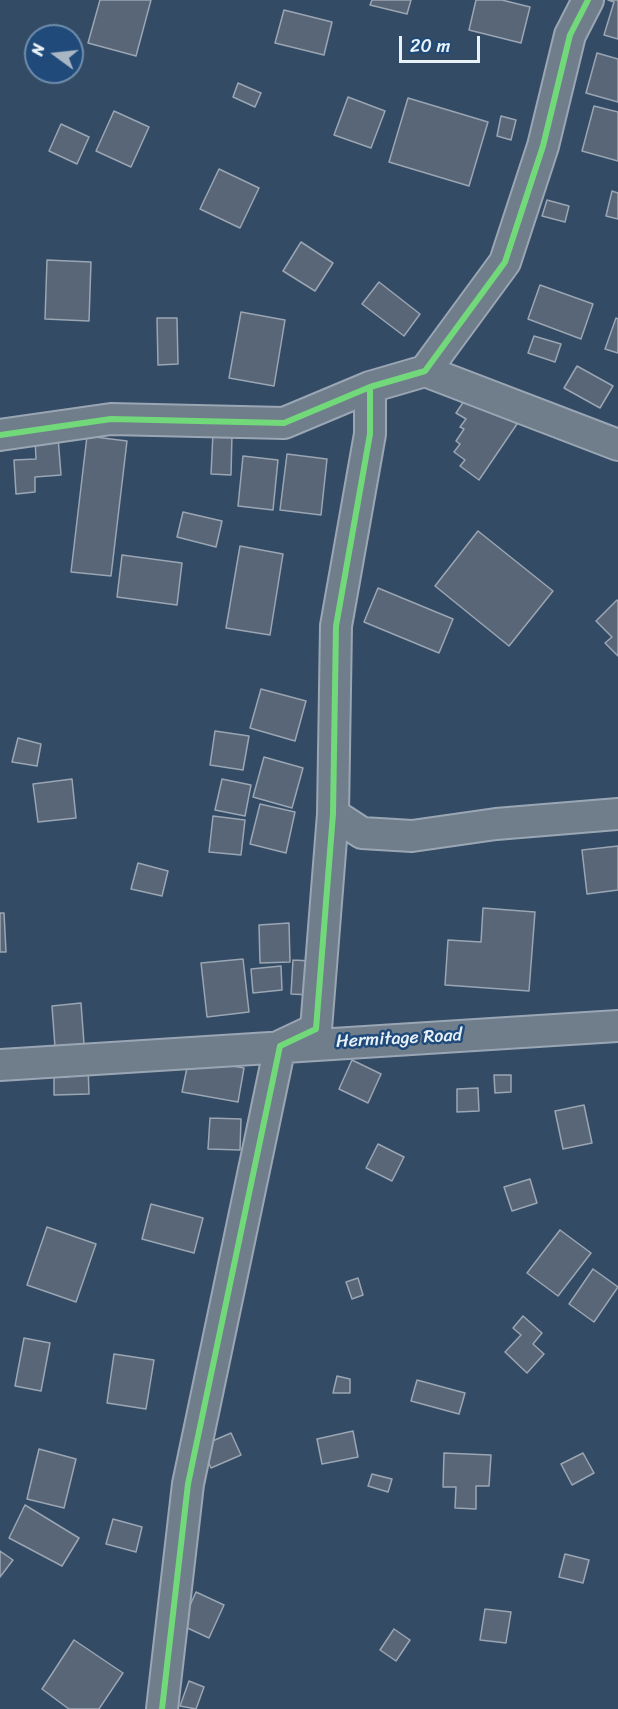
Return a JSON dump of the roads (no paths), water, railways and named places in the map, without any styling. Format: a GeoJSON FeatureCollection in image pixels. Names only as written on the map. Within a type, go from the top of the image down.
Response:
{"type":"FeatureCollection","features":[{"type":"Feature","properties":{"kind":"street"},"geometry":{"type":"LineString","coordinates":[[425,371],[505,262],[543,146],[570,35],[588,0]]}},
{"type":"Feature","properties":{"kind":"street"},"geometry":{"type":"LineString","coordinates":[[0,435],[111,419],[284,423],[370,387],[425,371],[618,445]]}},
{"type":"Feature","properties":{"kind":"street"},"geometry":{"type":"LineString","coordinates":[[162,1709],[188,1484],[280,1046],[316,1029],[333,814],[336,626],[370,434],[370,387]]}},
{"type":"Feature","properties":{"kind":"street"},"geometry":{"type":"LineString","coordinates":[[333,814],[362,833],[412,836],[496,824],[618,814]]}},
{"type":"Feature","properties":{"kind":"street","name":"Hermitage Road"},"geometry":{"type":"LineString","coordinates":[[0,1065],[618,1026]]}}]}
